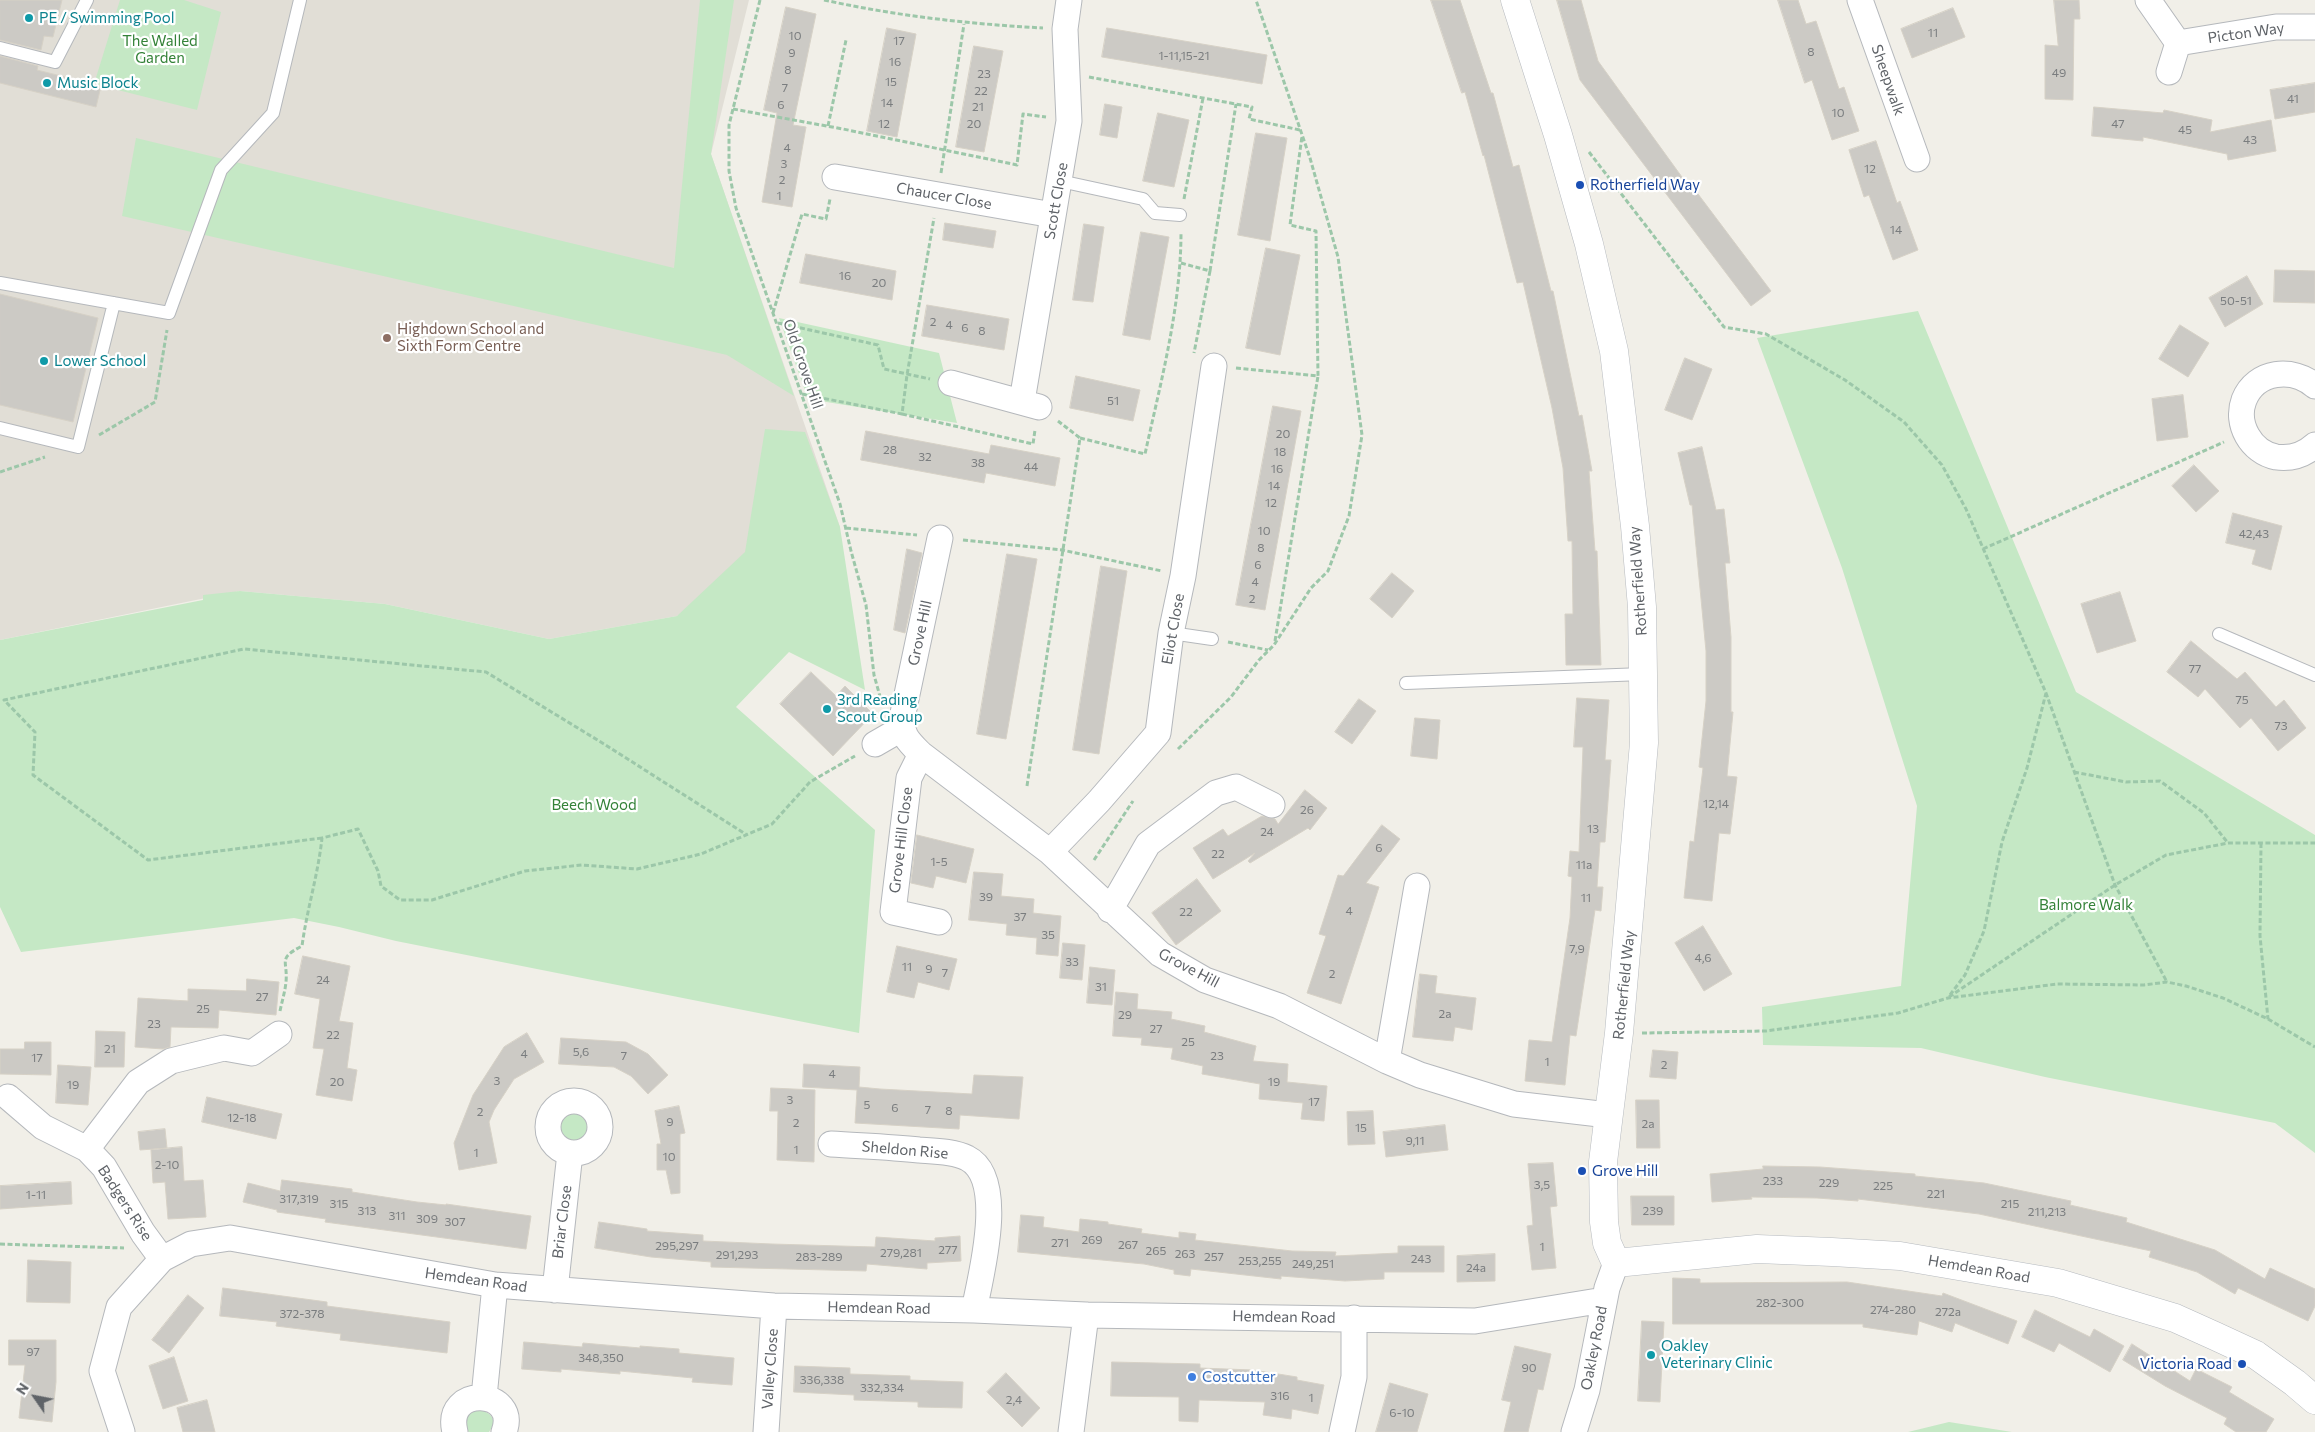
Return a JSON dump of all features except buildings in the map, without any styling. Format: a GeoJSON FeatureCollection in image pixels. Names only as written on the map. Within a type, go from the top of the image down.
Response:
{"type":"FeatureCollection","features":[{"type":"Feature","properties":{"kind":"street","name":"Scott Close"},"geometry":{"type":"LineString","coordinates":[[1031,404],[1053,215],[1069,121],[1065,29],[1069,0]]}},
{"type":"Feature","properties":{"kind":"street","name":"Rotherfield Way"},"geometry":{"type":"LineString","coordinates":[[1515,0],[1558,136],[1589,244],[1614,351],[1635,526],[1642,607],[1644,743],[1619,1033],[1608,1115]]}},
{"type":"Feature","properties":{"kind":"street","name":"Sheepwalk"},"geometry":{"type":"LineString","coordinates":[[1860,0],[1916,159]]}},
{"type":"Feature","properties":{"kind":"street"},"geometry":{"type":"LineString","coordinates":[[2148,0],[2178,43],[2169,72]]}},
{"type":"Feature","properties":{"kind":"street","name":"Picton Way"},"geometry":{"type":"LineString","coordinates":[[2178,43],[2276,27],[2315,27]]}},
{"type":"Feature","properties":{"kind":"street","name":"Chaucer Close"},"geometry":{"type":"LineString","coordinates":[[835,177],[1053,215]]}},
{"type":"Feature","properties":{"kind":"street","name":"Eliot Close"},"geometry":{"type":"LineString","coordinates":[[1050,852],[1099,801],[1158,733],[1171,633],[1182,576],[1214,366]]}},
{"type":"Feature","properties":{"kind":"street"},"geometry":{"type":"LineString","coordinates":[[2315,386],[2300,376],[2284,373],[2267,376],[2253,386],[2244,400],[2241,417],[2245,433],[2255,446],[2268,455],[2284,458],[2300,455],[2315,444]]}},
{"type":"Feature","properties":{"kind":"street"},"geometry":{"type":"LineString","coordinates":[[951,383],[1031,404]]}},
{"type":"Feature","properties":{"kind":"street","name":"Grove Hill"},"geometry":{"type":"LineString","coordinates":[[940,538],[901,729],[907,740],[921,754],[1050,852],[1110,910],[1160,954],[1206,980],[1279,1006],[1387,1061],[1420,1075],[1514,1104],[1608,1115]]}},
{"type":"Feature","properties":{"kind":"street"},"geometry":{"type":"LineString","coordinates":[[875,744],[901,729]]}},
{"type":"Feature","properties":{"kind":"street","name":"Grove Hill Close"},"geometry":{"type":"LineString","coordinates":[[921,754],[909,778],[893,912],[939,922]]}},
{"type":"Feature","properties":{"kind":"street"},"geometry":{"type":"LineString","coordinates":[[1110,910],[1148,844],[1216,793],[1236,787],[1272,805]]}},
{"type":"Feature","properties":{"kind":"street"},"geometry":{"type":"LineString","coordinates":[[1387,1061],[1417,886]]}},
{"type":"Feature","properties":{"kind":"street"},"geometry":{"type":"LineString","coordinates":[[87,1148],[138,1082],[172,1060],[224,1048],[252,1053],[279,1034]]}},
{"type":"Feature","properties":{"kind":"street","name":"Badgers Rise"},"geometry":{"type":"LineString","coordinates":[[8,1097],[43,1127],[87,1148],[104,1167],[142,1233],[162,1259]]}},
{"type":"Feature","properties":{"kind":"street"},"geometry":{"type":"LineString","coordinates":[[1608,1115],[1604,1162],[1604,1222],[1607,1243],[1616,1264]]}},
{"type":"Feature","properties":{"kind":"street","name":"Sheldon Rise"},"geometry":{"type":"LineString","coordinates":[[831,1144],[942,1152],[967,1158],[979,1168],[986,1183],[989,1236],[974,1310]]}},
{"type":"Feature","properties":{"kind":"street","name":"Briar Close"},"geometry":{"type":"LineString","coordinates":[[555,1290],[570,1153]]}},
{"type":"Feature","properties":{"kind":"street","name":"Hemdean Road"},"geometry":{"type":"LineString","coordinates":[[162,1259],[191,1244],[230,1238],[495,1285],[774,1306],[974,1310],[1086,1315],[1476,1321],[1604,1300]]}},
{"type":"Feature","properties":{"kind":"street","name":"Hemdean Road"},"geometry":{"type":"LineString","coordinates":[[1616,1264],[1757,1250],[1832,1252],[1900,1256],[2058,1283],[2174,1318],[2215,1336],[2256,1356],[2289,1378],[2315,1400]]}},
{"type":"Feature","properties":{"kind":"street"},"geometry":{"type":"LineString","coordinates":[[122,1432],[102,1371],[119,1307],[162,1259]]}},
{"type":"Feature","properties":{"kind":"street","name":"Oakley Road"},"geometry":{"type":"LineString","coordinates":[[1574,1432],[1587,1390],[1604,1300],[1616,1264]]}},
{"type":"Feature","properties":{"kind":"street"},"geometry":{"type":"LineString","coordinates":[[484,1397],[495,1285]]}},
{"type":"Feature","properties":{"kind":"street","name":"Valley Close"},"geometry":{"type":"LineString","coordinates":[[766,1432],[774,1306]]}},
{"type":"Feature","properties":{"kind":"street"},"geometry":{"type":"LineString","coordinates":[[1071,1432],[1086,1315]]}},
{"type":"Feature","properties":{"kind":"street"},"geometry":{"type":"LineString","coordinates":[[1342,1432],[1354,1377],[1354,1318]]}},
{"type":"Feature","properties":{"kind":"street"},"geometry":{"type":"LineString","coordinates":[[455,1432],[454,1422],[460,1406],[467,1400],[484,1397],[492,1400],[504,1412],[506,1420],[504,1432]]}},
{"type":"Feature","properties":{"kind":"lane"},"geometry":{"type":"LineString","coordinates":[[0,48],[55,62],[87,0]]}},
{"type":"Feature","properties":{"kind":"lane"},"geometry":{"type":"LineString","coordinates":[[0,283],[169,313],[221,170],[273,113],[300,0]]}},
{"type":"Feature","properties":{"kind":"lane"},"geometry":{"type":"LineString","coordinates":[[1060,181],[1143,199],[1155,213],[1180,215]]}},
{"type":"Feature","properties":{"kind":"lane"},"geometry":{"type":"LineString","coordinates":[[0,428],[78,447],[114,303]]}},
{"type":"Feature","properties":{"kind":"lane"},"geometry":{"type":"LineString","coordinates":[[1171,633],[1212,639]]}},
{"type":"Feature","properties":{"kind":"lane"},"geometry":{"type":"LineString","coordinates":[[2219,634],[2315,675]]}},
{"type":"Feature","properties":{"kind":"lane"},"geometry":{"type":"LineString","coordinates":[[1406,683],[1643,674]]}},
{"type":"Feature","properties":{"kind":"path","name":"Old Grove Hill"},"geometry":{"type":"LineString","coordinates":[[760,0],[729,125],[729,172],[736,208],[773,314],[778,323],[840,504],[866,605],[877,684],[884,712],[901,729]]}},
{"type":"Feature","properties":{"kind":"path"},"geometry":{"type":"LineString","coordinates":[[824,0],[862,9],[964,24],[1065,29]]}},
{"type":"Feature","properties":{"kind":"path"},"geometry":{"type":"LineString","coordinates":[[1173,754],[1231,697],[1274,645],[1311,588],[1328,571],[1349,516],[1362,435],[1338,257],[1301,132],[1256,0]]}},
{"type":"Feature","properties":{"kind":"path"},"geometry":{"type":"LineString","coordinates":[[902,414],[964,24]]}},
{"type":"Feature","properties":{"kind":"path"},"geometry":{"type":"LineString","coordinates":[[828,126],[846,40]]}},
{"type":"Feature","properties":{"kind":"path"},"geometry":{"type":"LineString","coordinates":[[1066,73],[1252,107],[1249,119],[1301,132]]}},
{"type":"Feature","properties":{"kind":"path"},"geometry":{"type":"LineString","coordinates":[[1031,404],[1080,438],[1145,454],[1168,348],[1181,263],[1180,215],[1203,98]]}},
{"type":"Feature","properties":{"kind":"path"},"geometry":{"type":"LineString","coordinates":[[1236,104],[1210,271],[1193,352],[1214,366],[1318,376]]}},
{"type":"Feature","properties":{"kind":"path"},"geometry":{"type":"LineString","coordinates":[[733,109],[828,126],[1017,165],[1023,114],[1069,121]]}},
{"type":"Feature","properties":{"kind":"path"},"geometry":{"type":"LineString","coordinates":[[1274,645],[1318,376],[1316,231],[1290,224],[1301,132]]}},
{"type":"Feature","properties":{"kind":"path"},"geometry":{"type":"LineString","coordinates":[[1558,136],[1591,152],[1724,327],[1766,334],[1845,380],[1904,422],[1942,465],[1966,509],[2046,693],[2115,885],[2167,982]]}},
{"type":"Feature","properties":{"kind":"path"},"geometry":{"type":"LineString","coordinates":[[773,314],[802,214],[826,219],[835,177]]}},
{"type":"Feature","properties":{"kind":"path"},"geometry":{"type":"LineString","coordinates":[[1181,263],[1210,271]]}},
{"type":"Feature","properties":{"kind":"path"},"geometry":{"type":"LineString","coordinates":[[0,472],[78,447],[155,402],[169,313]]}},
{"type":"Feature","properties":{"kind":"path"},"geometry":{"type":"LineString","coordinates":[[778,323],[878,346],[884,369],[951,383]]}},
{"type":"Feature","properties":{"kind":"path"},"geometry":{"type":"LineString","coordinates":[[801,394],[902,414],[1033,444],[1031,404]]}},
{"type":"Feature","properties":{"kind":"path"},"geometry":{"type":"LineString","coordinates":[[1983,550],[2245,433]]}},
{"type":"Feature","properties":{"kind":"path"},"geometry":{"type":"LineString","coordinates":[[1027,786],[1080,438]]}},
{"type":"Feature","properties":{"kind":"path"},"geometry":{"type":"LineString","coordinates":[[846,528],[1062,550],[1182,576]]}},
{"type":"Feature","properties":{"kind":"path"},"geometry":{"type":"LineString","coordinates":[[1212,639],[1269,650]]}},
{"type":"Feature","properties":{"kind":"path"},"geometry":{"type":"LineString","coordinates":[[2,700],[244,649],[486,672],[747,835]]}},
{"type":"Feature","properties":{"kind":"path"},"geometry":{"type":"LineString","coordinates":[[1948,998],[1965,975],[1984,931],[2002,842],[2027,768],[2046,693]]}},
{"type":"Feature","properties":{"kind":"path"},"geometry":{"type":"LineString","coordinates":[[2,700],[35,732],[33,775],[148,860],[322,838],[358,829],[378,871],[381,886],[400,900],[432,900],[525,871],[582,865],[637,869],[701,854],[772,824],[810,782],[875,744]]}},
{"type":"Feature","properties":{"kind":"path"},"geometry":{"type":"LineString","coordinates":[[2074,772],[2126,782],[2160,782],[2204,813],[2228,843]]}},
{"type":"Feature","properties":{"kind":"path"},"geometry":{"type":"LineString","coordinates":[[1080,881],[1137,795]]}},
{"type":"Feature","properties":{"kind":"path"},"geometry":{"type":"LineString","coordinates":[[280,1009],[286,983],[284,961],[290,952],[302,946],[307,909],[318,875],[322,838]]}},
{"type":"Feature","properties":{"kind":"path"},"geometry":{"type":"LineString","coordinates":[[1948,998],[2115,885],[2166,855],[2228,843],[2315,843]]}},
{"type":"Feature","properties":{"kind":"path"},"geometry":{"type":"LineString","coordinates":[[2261,844],[2260,936],[2268,1020]]}},
{"type":"Feature","properties":{"kind":"path"},"geometry":{"type":"LineString","coordinates":[[1619,1033],[1766,1031],[1898,1013],[1948,998],[2057,984],[2144,985],[2167,982],[2223,998],[2268,1020],[2315,1047]]}},
{"type":"Feature","properties":{"kind":"path"},"geometry":{"type":"LineString","coordinates":[[0,1244],[124,1248],[162,1259]]}},
{"type":"Feature","properties":{"kind":"shaded area","name":"Highdown School and Sixth Form Centre"},"geometry":{"type":"Polygon","coordinates":[[[0,0],[749,0],[711,154],[840,527],[677,616],[549,639],[385,604],[240,591],[0,640],[0,0]]]}},
{"type":"Feature","properties":{"kind":"green space","name":"The Walled Garden"},"geometry":{"type":"Polygon","coordinates":[[[120,0],[184,0],[221,12],[197,110],[94,84],[120,0]]]}},
{"type":"Feature","properties":{"kind":"green space"},"geometry":{"type":"Polygon","coordinates":[[[700,0],[734,0],[711,154],[794,396],[727,355],[122,216],[136,138],[674,268],[700,0]]]}},
{"type":"Feature","properties":{"kind":"green space","name":"Balmore Walk"},"geometry":{"type":"Polygon","coordinates":[[[1918,311],[2076,692],[2315,835],[2315,1153],[2275,1123],[2045,1077],[1921,1048],[1763,1045],[1762,1007],[1901,986],[1917,806],[1842,568],[1757,338],[1918,311]]]}},
{"type":"Feature","properties":{"kind":"green space"},"geometry":{"type":"Polygon","coordinates":[[[779,318],[939,353],[957,423],[808,399],[779,318]]]}},
{"type":"Feature","properties":{"kind":"green space","name":"Beech Wood"},"geometry":{"type":"Polygon","coordinates":[[[765,429],[805,432],[840,527],[865,690],[789,652],[736,707],[875,830],[859,1033],[396,941],[294,918],[21,952],[0,907],[0,640],[203,600],[203,595],[240,591],[385,604],[549,639],[677,616],[745,552],[765,429]]]}},
{"type":"Feature","properties":{"kind":"green space"},"geometry":{"type":"Polygon","coordinates":[[[573,1112],[584,1116],[588,1127],[584,1138],[573,1142],[562,1138],[558,1127],[562,1116],[573,1112]]]}},
{"type":"Feature","properties":{"kind":"green space"},"geometry":{"type":"Polygon","coordinates":[[[477,1408],[492,1417],[493,1423],[489,1432],[469,1432],[466,1429],[467,1415],[477,1408]]]}},
{"type":"Feature","properties":{"kind":"green space"},"geometry":{"type":"Polygon","coordinates":[[[1949,1422],[2012,1432],[1908,1432],[1949,1422]]]}},
{"type":"Feature","properties":{"kind":"place","name":"PE / Swimming Pool"},"geometry":{"type":"Point","coordinates":[29,18]}},
{"type":"Feature","properties":{"kind":"place","name":"Music Block"},"geometry":{"type":"Point","coordinates":[47,83]}},
{"type":"Feature","properties":{"kind":"place","name":"Rotherfield Way"},"geometry":{"type":"Point","coordinates":[1580,185]}},
{"type":"Feature","properties":{"kind":"place","name":"Highdown School and Sixth Form Centre"},"geometry":{"type":"Point","coordinates":[387,338]}},
{"type":"Feature","properties":{"kind":"place","name":"Lower School"},"geometry":{"type":"Point","coordinates":[44,361]}},
{"type":"Feature","properties":{"kind":"place","name":"3rd Reading Scout Group"},"geometry":{"type":"Point","coordinates":[827,709]}},
{"type":"Feature","properties":{"kind":"place","name":"Grove Hill"},"geometry":{"type":"Point","coordinates":[1582,1171]}},
{"type":"Feature","properties":{"kind":"place","name":"Oakley Veterinary Clinic"},"geometry":{"type":"Point","coordinates":[1651,1355]}},
{"type":"Feature","properties":{"kind":"place","name":"Victoria Road"},"geometry":{"type":"Point","coordinates":[2242,1364]}},
{"type":"Feature","properties":{"kind":"place","name":"Costcutter"},"geometry":{"type":"Point","coordinates":[1192,1377]}}]}
